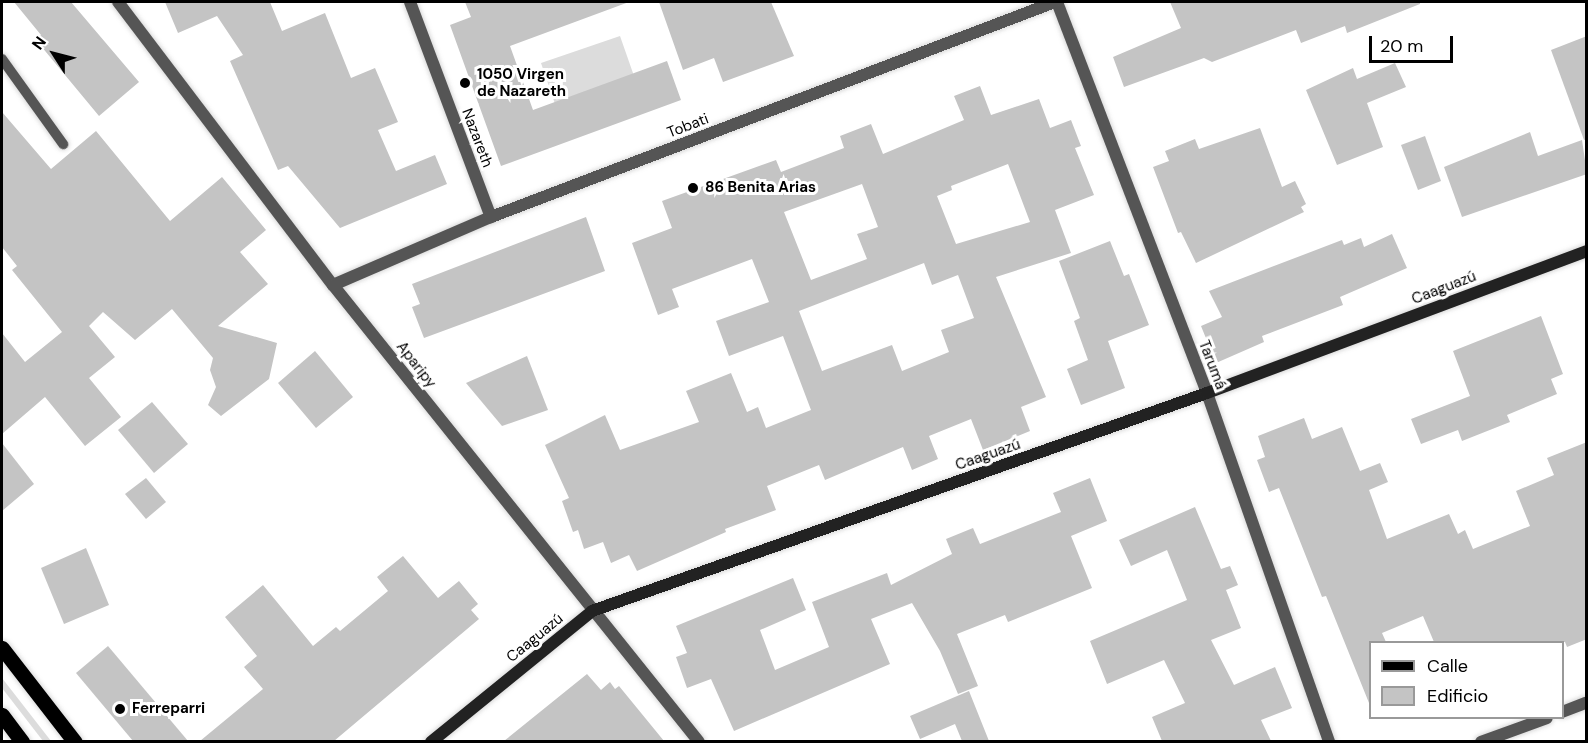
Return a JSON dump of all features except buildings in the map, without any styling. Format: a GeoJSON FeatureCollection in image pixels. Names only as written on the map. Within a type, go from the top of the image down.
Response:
{"type":"FeatureCollection","features":[{"type":"Feature","properties":{"kind":"main road"},"geometry":{"type":"LineString","coordinates":[[2,648],[75,741]]}},
{"type":"Feature","properties":{"kind":"main road"},"geometry":{"type":"LineString","coordinates":[[2,716],[22,741]]}},
{"type":"Feature","properties":{"kind":"street","name":"Aparipy"},"geometry":{"type":"LineString","coordinates":[[118,2],[333,285],[592,611],[699,741]]}},
{"type":"Feature","properties":{"kind":"street","name":"Nazareth"},"geometry":{"type":"LineString","coordinates":[[410,2],[491,217]]}},
{"type":"Feature","properties":{"kind":"street","name":"Tobati"},"geometry":{"type":"LineString","coordinates":[[333,285],[491,217],[1056,2]]}},
{"type":"Feature","properties":{"kind":"street","name":"Tarumá"},"geometry":{"type":"LineString","coordinates":[[1056,2],[1207,393],[1329,741]]}},
{"type":"Feature","properties":{"kind":"street","name":"Caaguazú"},"geometry":{"type":"LineString","coordinates":[[431,741],[592,611],[1207,393],[1587,251]]}},
{"type":"Feature","properties":{"kind":"street"},"geometry":{"type":"LineString","coordinates":[[1564,712],[1587,703]]}},
{"type":"Feature","properties":{"kind":"street"},"geometry":{"type":"LineString","coordinates":[[1481,741],[1542,719]]}},
{"type":"Feature","properties":{"kind":"lane"},"geometry":{"type":"LineString","coordinates":[[2,59],[63,144]]}},
{"type":"Feature","properties":{"kind":"shaded area"},"geometry":{"type":"Polygon","coordinates":[[[620,36],[634,76],[555,104],[541,63],[620,36]]]}},
{"type":"Feature","properties":{"kind":"shaded area"},"geometry":{"type":"Polygon","coordinates":[[[2,678],[51,741],[43,741],[2,688],[2,678]]]}},
{"type":"Feature","properties":{"kind":"place","name":"1050 Virgen de Nazareth"},"geometry":{"type":"Point","coordinates":[465,83]}},
{"type":"Feature","properties":{"kind":"place","name":"86 Benita Arias"},"geometry":{"type":"Point","coordinates":[693,188]}},
{"type":"Feature","properties":{"kind":"place","name":"Ferreparri"},"geometry":{"type":"Point","coordinates":[120,709]}}]}
